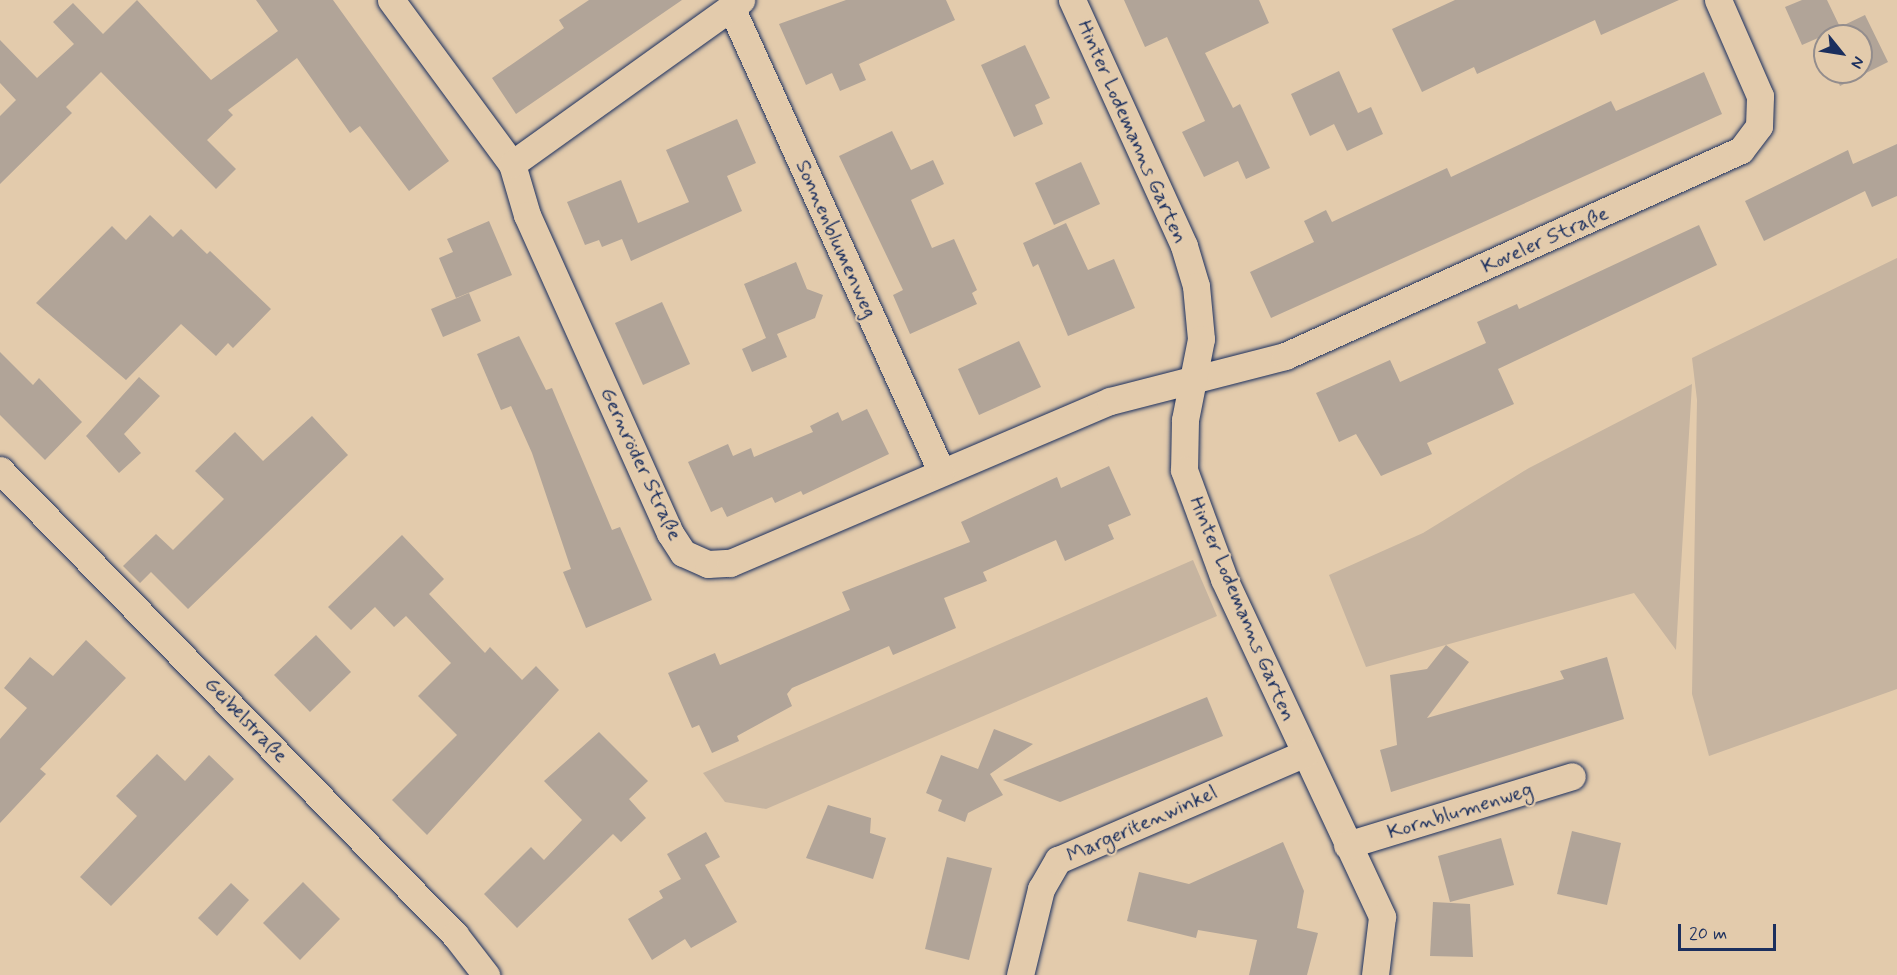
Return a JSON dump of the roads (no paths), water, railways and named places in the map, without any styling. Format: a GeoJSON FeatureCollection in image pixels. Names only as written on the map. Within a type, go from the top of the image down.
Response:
{"type":"FeatureCollection","features":[{"type":"Feature","properties":{"kind":"street","name":"Gernröder Straße"},"geometry":{"type":"LineString","coordinates":[[391,0],[512,165],[527,215],[683,553],[708,564],[730,563],[941,471],[1110,401],[1192,382]]}},
{"type":"Feature","properties":{"kind":"street","name":"Hinter Lodemanns Garten"},"geometry":{"type":"LineString","coordinates":[[1072,0],[1190,266],[1201,339],[1192,382],[1184,470],[1193,499],[1305,753],[1382,917],[1375,975]]}},
{"type":"Feature","properties":{"kind":"street","name":"Koveler Straße"},"geometry":{"type":"LineString","coordinates":[[1192,382],[1285,356],[1741,150],[1759,126],[1760,96],[1718,0]]}},
{"type":"Feature","properties":{"kind":"street"},"geometry":{"type":"LineString","coordinates":[[512,165],[736,3]]}},
{"type":"Feature","properties":{"kind":"street","name":"Sonnenblumenweg"},"geometry":{"type":"LineString","coordinates":[[736,3],[941,471]]}},
{"type":"Feature","properties":{"kind":"street","name":"Geibelstraße"},"geometry":{"type":"LineString","coordinates":[[0,470],[455,935],[486,975]]}},
{"type":"Feature","properties":{"kind":"street","name":"Margeritenwinkel"},"geometry":{"type":"LineString","coordinates":[[1020,975],[1041,889],[1058,860],[1305,753]]}},
{"type":"Feature","properties":{"kind":"street","name":"Kornblumenweg"},"geometry":{"type":"LineString","coordinates":[[1347,845],[1572,776]]}}]}
